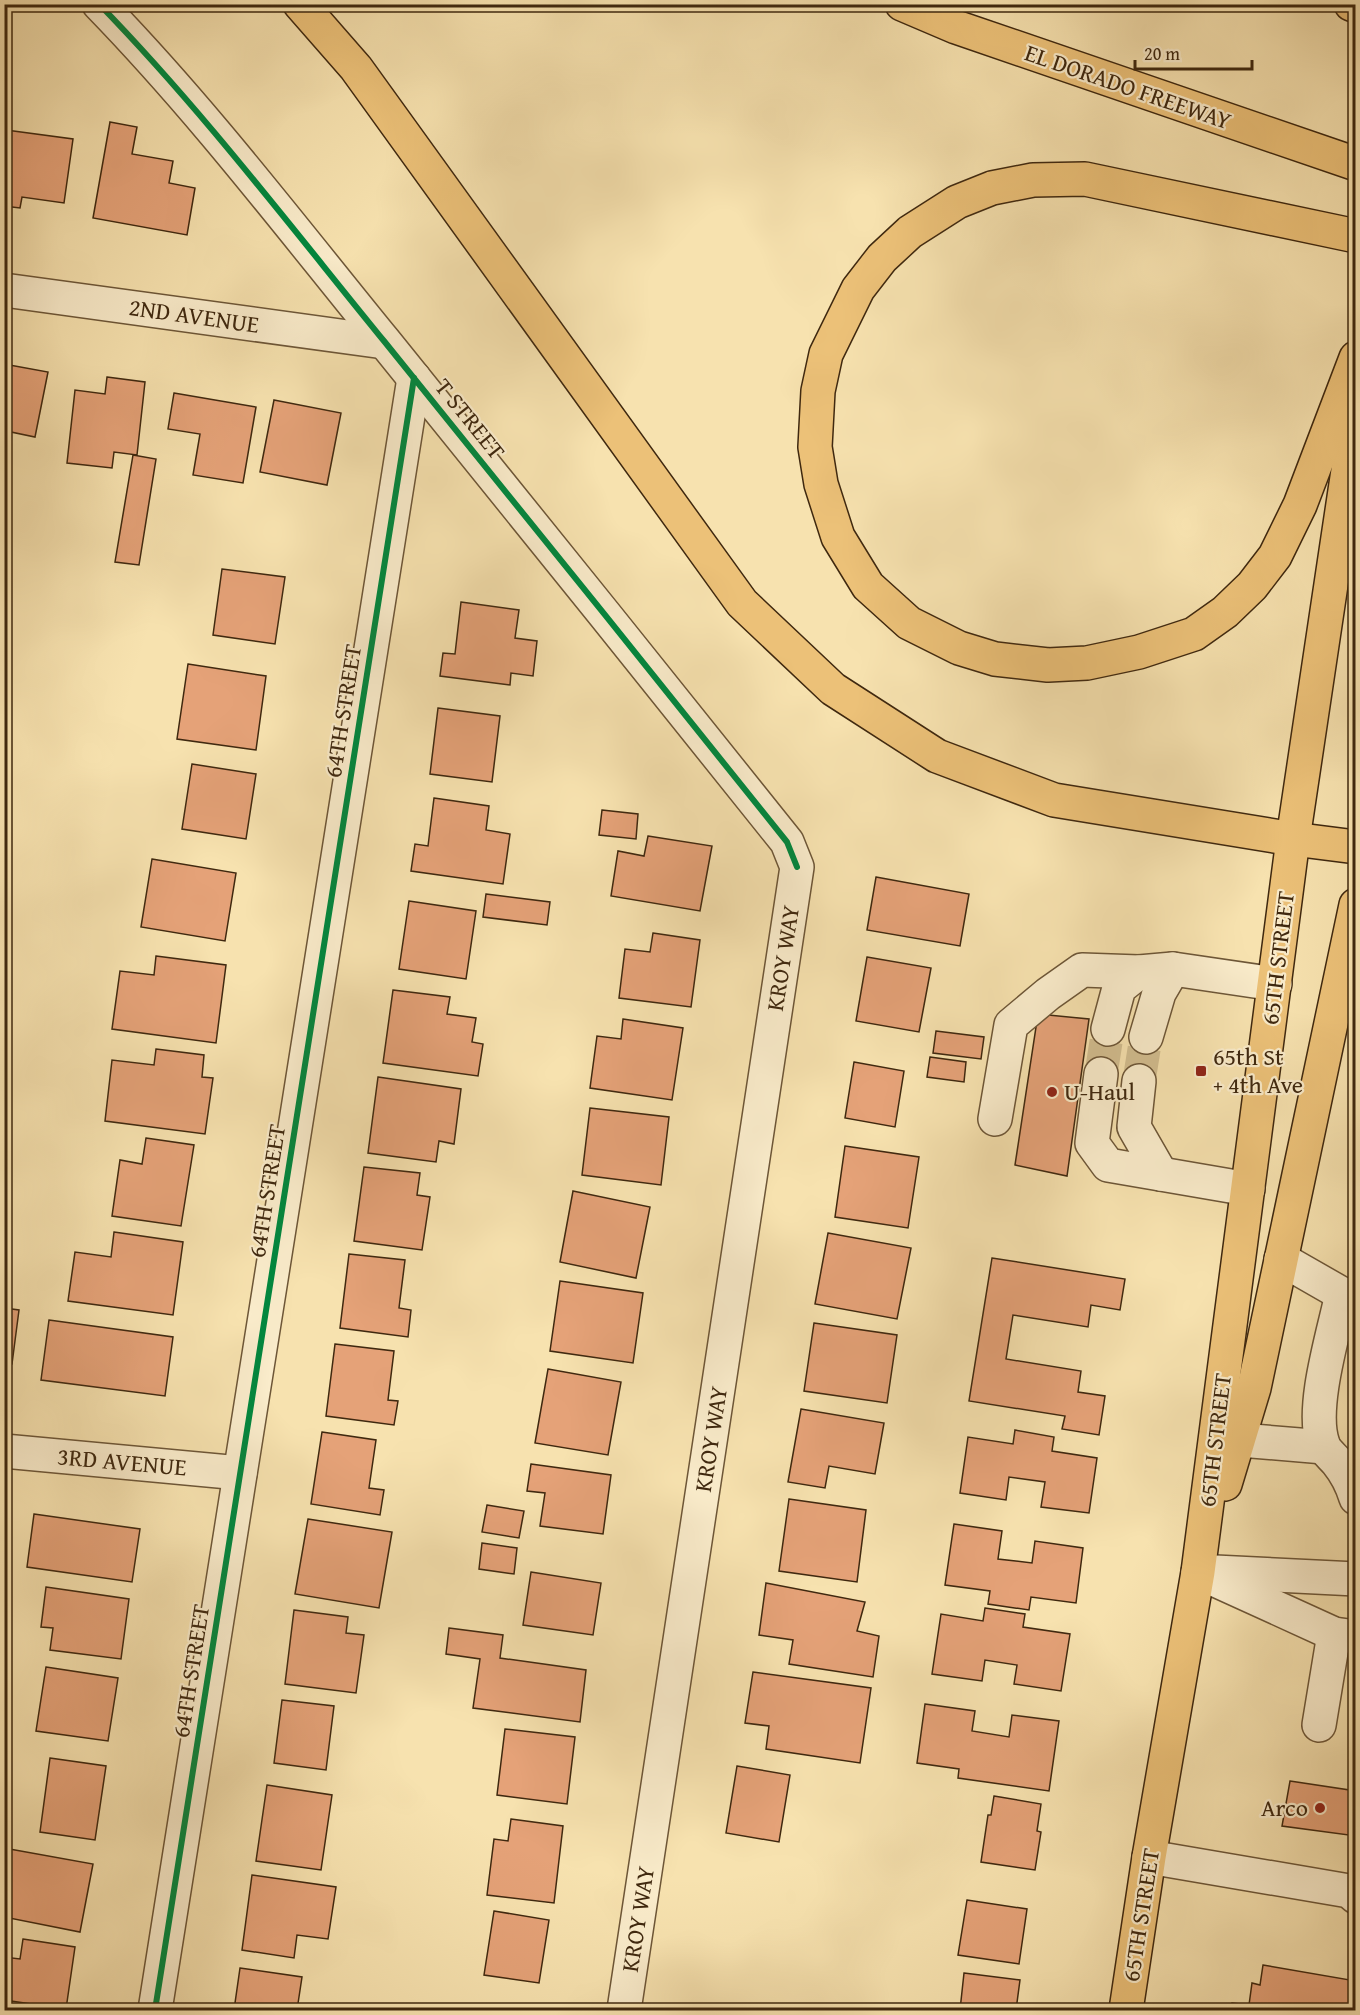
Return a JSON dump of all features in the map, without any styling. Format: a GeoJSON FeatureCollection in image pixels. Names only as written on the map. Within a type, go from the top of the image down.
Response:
{"type":"FeatureCollection","features":[{"type":"Feature","properties":{"kind":"main road"},"geometry":{"type":"LineString","coordinates":[[300,4],[356,68],[742,603],[833,689],[937,756],[1054,800],[1356,847]]}},
{"type":"Feature","properties":{"kind":"main road","name":"EL DORADO FREEWAY"},"geometry":{"type":"LineString","coordinates":[[902,4],[956,27],[1356,164]]}},
{"type":"Feature","properties":{"kind":"main road"},"geometry":{"type":"LineString","coordinates":[[1351,4],[1356,6]]}},
{"type":"Feature","properties":{"kind":"main road"},"geometry":{"type":"LineString","coordinates":[[1356,236],[1084,179],[1033,180],[992,188],[957,202],[910,232],[882,258],[858,289],[826,354],[818,391],[815,447],[821,484],[838,537],[868,586],[909,623],[959,648],[995,659],[1048,665],[1087,663],[1139,652],[1194,634],[1225,612],[1275,556],[1300,505],[1356,358]]}},
{"type":"Feature","properties":{"kind":"main road","name":"65TH STREET"},"geometry":{"type":"LineString","coordinates":[[1126,2010],[1149,1857],[1198,1572],[1227,1439],[1248,1189],[1293,839],[1356,417]]}},
{"type":"Feature","properties":{"kind":"main road","name":"65TH STREET"},"geometry":{"type":"LineString","coordinates":[[1227,1439],[1254,1388],[1356,905]]}},
{"type":"Feature","properties":{"kind":"street","name":"T STREET"},"geometry":{"type":"LineString","coordinates":[[99,4],[223,142],[414,378],[787,842],[796,867]]}},
{"type":"Feature","properties":{"kind":"street","name":"2ND AVENUE"},"geometry":{"type":"LineString","coordinates":[[4,290],[384,342]]}},
{"type":"Feature","properties":{"kind":"street","name":"64TH STREET"},"geometry":{"type":"LineString","coordinates":[[155,2010],[414,378]]}},
{"type":"Feature","properties":{"kind":"street","name":"KROY WAY"},"geometry":{"type":"LineString","coordinates":[[624,2010],[796,867]]}},
{"type":"Feature","properties":{"kind":"street"},"geometry":{"type":"LineString","coordinates":[[995,1119],[1011,1025],[1082,970],[1139,972],[1173,969],[1275,984]]}},
{"type":"Feature","properties":{"kind":"street"},"geometry":{"type":"LineString","coordinates":[[1146,1037],[1158,993],[1173,969]]}},
{"type":"Feature","properties":{"kind":"street"},"geometry":{"type":"LineString","coordinates":[[1108,1029],[1119,988],[1139,972]]}},
{"type":"Feature","properties":{"kind":"street"},"geometry":{"type":"LineString","coordinates":[[1101,1074],[1092,1143],[1108,1165],[1248,1189]]}},
{"type":"Feature","properties":{"kind":"street"},"geometry":{"type":"LineString","coordinates":[[1139,1081],[1134,1127],[1161,1174]]}},
{"type":"Feature","properties":{"kind":"street"},"geometry":{"type":"LineString","coordinates":[[1281,1259],[1349,1298],[1320,1395],[1318,1430],[1324,1447],[1352,1484],[1356,1498]]}},
{"type":"Feature","properties":{"kind":"street"},"geometry":{"type":"LineString","coordinates":[[1227,1439],[1324,1447]]}},
{"type":"Feature","properties":{"kind":"street","name":"3RD AVENUE"},"geometry":{"type":"LineString","coordinates":[[4,1451],[240,1473]]}},
{"type":"Feature","properties":{"kind":"street"},"geometry":{"type":"LineString","coordinates":[[1198,1572],[1354,1569]]}},
{"type":"Feature","properties":{"kind":"street"},"geometry":{"type":"LineString","coordinates":[[1198,1572],[1345,1636],[1319,1725]]}},
{"type":"Feature","properties":{"kind":"street"},"geometry":{"type":"LineString","coordinates":[[1149,1857],[1349,1891],[1356,1897]]}},
{"type":"Feature","properties":{"kind":"building"},"geometry":{"type":"Polygon","coordinates":[[[110,122],[137,127],[132,154],[173,161],[169,183],[195,188],[187,235],[93,218],[110,122]]]}},
{"type":"Feature","properties":{"kind":"building"},"geometry":{"type":"Polygon","coordinates":[[[6,130],[73,139],[64,203],[22,197],[20,208],[4,206],[6,130]]]}},
{"type":"Feature","properties":{"kind":"building"},"geometry":{"type":"Polygon","coordinates":[[[4,364],[48,372],[35,437],[6,431],[4,440],[4,364]]]}},
{"type":"Feature","properties":{"kind":"building"},"geometry":{"type":"Polygon","coordinates":[[[107,377],[145,382],[137,455],[114,452],[112,468],[67,463],[75,390],[105,394],[107,377]]]}},
{"type":"Feature","properties":{"kind":"building"},"geometry":{"type":"Polygon","coordinates":[[[174,393],[256,407],[243,483],[193,475],[200,434],[168,429],[174,393]]]}},
{"type":"Feature","properties":{"kind":"building"},"geometry":{"type":"Polygon","coordinates":[[[274,400],[341,413],[327,485],[260,472],[274,400]]]}},
{"type":"Feature","properties":{"kind":"building"},"geometry":{"type":"Polygon","coordinates":[[[133,455],[156,459],[139,565],[115,562],[133,455]]]}},
{"type":"Feature","properties":{"kind":"building"},"geometry":{"type":"Polygon","coordinates":[[[222,569],[285,577],[275,644],[213,635],[222,569]]]}},
{"type":"Feature","properties":{"kind":"building"},"geometry":{"type":"Polygon","coordinates":[[[461,602],[519,610],[515,638],[537,641],[533,676],[511,673],[510,685],[440,676],[443,653],[455,654],[461,602]]]}},
{"type":"Feature","properties":{"kind":"building"},"geometry":{"type":"Polygon","coordinates":[[[188,664],[266,676],[256,750],[177,739],[188,664]]]}},
{"type":"Feature","properties":{"kind":"building"},"geometry":{"type":"Polygon","coordinates":[[[438,708],[500,716],[492,782],[430,774],[438,708]]]}},
{"type":"Feature","properties":{"kind":"building"},"geometry":{"type":"Polygon","coordinates":[[[192,764],[256,774],[246,839],[182,829],[192,764]]]}},
{"type":"Feature","properties":{"kind":"building"},"geometry":{"type":"Polygon","coordinates":[[[434,798],[489,806],[486,830],[510,834],[503,884],[411,871],[415,844],[428,846],[434,798]]]}},
{"type":"Feature","properties":{"kind":"building"},"geometry":{"type":"Polygon","coordinates":[[[602,810],[638,814],[636,839],[599,835],[602,810]]]}},
{"type":"Feature","properties":{"kind":"building"},"geometry":{"type":"Polygon","coordinates":[[[648,836],[712,846],[700,911],[611,896],[618,851],[644,856],[648,836]]]}},
{"type":"Feature","properties":{"kind":"building"},"geometry":{"type":"Polygon","coordinates":[[[152,859],[236,873],[225,941],[141,927],[152,859]]]}},
{"type":"Feature","properties":{"kind":"building"},"geometry":{"type":"Polygon","coordinates":[[[876,877],[969,894],[960,946],[867,930],[876,877]]]}},
{"type":"Feature","properties":{"kind":"building"},"geometry":{"type":"Polygon","coordinates":[[[486,894],[550,902],[547,925],[483,917],[486,894]]]}},
{"type":"Feature","properties":{"kind":"building"},"geometry":{"type":"Polygon","coordinates":[[[409,901],[476,911],[466,979],[399,969],[409,901]]]}},
{"type":"Feature","properties":{"kind":"building"},"geometry":{"type":"Polygon","coordinates":[[[653,933],[700,940],[691,1007],[619,998],[625,949],[650,952],[653,933]]]}},
{"type":"Feature","properties":{"kind":"building"},"geometry":{"type":"Polygon","coordinates":[[[156,956],[226,965],[216,1043],[112,1029],[120,971],[154,975],[156,956]]]}},
{"type":"Feature","properties":{"kind":"building"},"geometry":{"type":"Polygon","coordinates":[[[867,957],[931,968],[919,1032],[856,1021],[867,957]]]}},
{"type":"Feature","properties":{"kind":"building"},"geometry":{"type":"Polygon","coordinates":[[[393,990],[450,997],[447,1014],[476,1018],[472,1042],[483,1044],[478,1076],[383,1063],[393,990]]]}},
{"type":"Feature","properties":{"kind":"building","name":"U-Haul"},"geometry":{"type":"Polygon","coordinates":[[[1038,1014],[1089,1019],[1067,1176],[1015,1165],[1038,1014]]]}},
{"type":"Feature","properties":{"kind":"building"},"geometry":{"type":"Polygon","coordinates":[[[623,1019],[683,1028],[672,1100],[590,1088],[597,1036],[621,1039],[623,1019]]]}},
{"type":"Feature","properties":{"kind":"building"},"geometry":{"type":"Polygon","coordinates":[[[936,1031],[984,1037],[981,1059],[933,1053],[936,1031]]]}},
{"type":"Feature","properties":{"kind":"building"},"geometry":{"type":"Polygon","coordinates":[[[156,1049],[204,1055],[202,1077],[213,1078],[205,1134],[105,1121],[112,1060],[154,1065],[156,1049]]]}},
{"type":"Feature","properties":{"kind":"building"},"geometry":{"type":"Polygon","coordinates":[[[930,1057],[966,1062],[964,1082],[927,1077],[930,1057]]]}},
{"type":"Feature","properties":{"kind":"building"},"geometry":{"type":"Polygon","coordinates":[[[854,1062],[904,1071],[895,1127],[845,1118],[854,1062]]]}},
{"type":"Feature","properties":{"kind":"building"},"geometry":{"type":"Polygon","coordinates":[[[378,1077],[461,1089],[454,1144],[439,1141],[436,1162],[368,1153],[378,1077]]]}},
{"type":"Feature","properties":{"kind":"building"},"geometry":{"type":"Polygon","coordinates":[[[590,1108],[669,1117],[661,1185],[582,1175],[590,1108]]]}},
{"type":"Feature","properties":{"kind":"building"},"geometry":{"type":"Polygon","coordinates":[[[146,1138],[194,1145],[181,1226],[112,1216],[120,1160],[142,1164],[146,1138]]]}},
{"type":"Feature","properties":{"kind":"building"},"geometry":{"type":"Polygon","coordinates":[[[845,1146],[919,1157],[908,1228],[835,1217],[845,1146]]]}},
{"type":"Feature","properties":{"kind":"building"},"geometry":{"type":"Polygon","coordinates":[[[364,1167],[420,1173],[417,1195],[430,1197],[422,1250],[354,1241],[364,1167]]]}},
{"type":"Feature","properties":{"kind":"building"},"geometry":{"type":"Polygon","coordinates":[[[573,1191],[650,1207],[636,1278],[560,1262],[573,1191]]]}},
{"type":"Feature","properties":{"kind":"building"},"geometry":{"type":"Polygon","coordinates":[[[114,1232],[183,1242],[173,1315],[68,1301],[75,1252],[111,1257],[114,1232]]]}},
{"type":"Feature","properties":{"kind":"building"},"geometry":{"type":"Polygon","coordinates":[[[828,1233],[911,1248],[897,1319],[815,1304],[828,1233]]]}},
{"type":"Feature","properties":{"kind":"building"},"geometry":{"type":"Polygon","coordinates":[[[349,1254],[405,1260],[399,1308],[411,1310],[408,1337],[340,1328],[349,1254]]]}},
{"type":"Feature","properties":{"kind":"building"},"geometry":{"type":"Polygon","coordinates":[[[992,1258],[1125,1279],[1120,1310],[1091,1305],[1088,1327],[1013,1315],[1006,1359],[1081,1371],[1078,1392],[1105,1396],[1099,1435],[1062,1429],[1065,1416],[969,1401],[992,1258]]]}},
{"type":"Feature","properties":{"kind":"building"},"geometry":{"type":"Polygon","coordinates":[[[560,1281],[643,1293],[633,1363],[550,1351],[560,1281]]]}},
{"type":"Feature","properties":{"kind":"building"},"geometry":{"type":"Polygon","coordinates":[[[4,1308],[19,1310],[12,1364],[4,1363],[4,1308]]]}},
{"type":"Feature","properties":{"kind":"building"},"geometry":{"type":"Polygon","coordinates":[[[49,1320],[173,1337],[165,1396],[41,1380],[49,1320]]]}},
{"type":"Feature","properties":{"kind":"building"},"geometry":{"type":"Polygon","coordinates":[[[814,1323],[897,1335],[887,1403],[804,1391],[814,1323]]]}},
{"type":"Feature","properties":{"kind":"building"},"geometry":{"type":"Polygon","coordinates":[[[335,1344],[394,1351],[388,1400],[398,1401],[394,1425],[326,1416],[335,1344]]]}},
{"type":"Feature","properties":{"kind":"building"},"geometry":{"type":"Polygon","coordinates":[[[1356,1344],[1356,1385],[1350,1384],[1356,1344]]]}},
{"type":"Feature","properties":{"kind":"building"},"geometry":{"type":"Polygon","coordinates":[[[548,1369],[621,1382],[608,1455],[535,1443],[548,1369]]]}},
{"type":"Feature","properties":{"kind":"building"},"geometry":{"type":"Polygon","coordinates":[[[801,1409],[884,1423],[875,1474],[829,1466],[825,1488],[788,1482],[801,1409]]]}},
{"type":"Feature","properties":{"kind":"building"},"geometry":{"type":"Polygon","coordinates":[[[1015,1430],[1054,1437],[1052,1451],[1097,1458],[1089,1513],[1041,1507],[1045,1482],[1009,1477],[1006,1500],[960,1493],[968,1437],[1013,1444],[1015,1430]]]}},
{"type":"Feature","properties":{"kind":"building"},"geometry":{"type":"Polygon","coordinates":[[[322,1432],[376,1440],[369,1488],[384,1490],[380,1515],[311,1504],[322,1432]]]}},
{"type":"Feature","properties":{"kind":"building"},"geometry":{"type":"Polygon","coordinates":[[[531,1464],[611,1475],[603,1534],[540,1526],[545,1493],[527,1491],[531,1464]]]}},
{"type":"Feature","properties":{"kind":"building"},"geometry":{"type":"Polygon","coordinates":[[[789,1499],[866,1510],[857,1582],[779,1571],[789,1499]]]}},
{"type":"Feature","properties":{"kind":"building"},"geometry":{"type":"Polygon","coordinates":[[[487,1505],[524,1511],[519,1538],[482,1532],[487,1505]]]}},
{"type":"Feature","properties":{"kind":"building"},"geometry":{"type":"Polygon","coordinates":[[[34,1514],[140,1529],[132,1582],[27,1567],[34,1514]]]}},
{"type":"Feature","properties":{"kind":"building"},"geometry":{"type":"Polygon","coordinates":[[[308,1519],[392,1532],[379,1608],[295,1594],[308,1519]]]}},
{"type":"Feature","properties":{"kind":"building"},"geometry":{"type":"Polygon","coordinates":[[[954,1524],[1002,1531],[998,1559],[1032,1563],[1035,1541],[1083,1548],[1076,1603],[1031,1597],[1029,1610],[988,1604],[990,1591],[945,1585],[954,1524]]]}},
{"type":"Feature","properties":{"kind":"building"},"geometry":{"type":"Polygon","coordinates":[[[482,1543],[517,1548],[514,1574],[479,1569],[482,1543]]]}},
{"type":"Feature","properties":{"kind":"building"},"geometry":{"type":"Polygon","coordinates":[[[531,1572],[601,1583],[593,1635],[523,1625],[531,1572]]]}},
{"type":"Feature","properties":{"kind":"building"},"geometry":{"type":"Polygon","coordinates":[[[766,1583],[865,1602],[857,1631],[879,1636],[873,1677],[789,1664],[793,1640],[759,1635],[766,1583]]]}},
{"type":"Feature","properties":{"kind":"building"},"geometry":{"type":"Polygon","coordinates":[[[46,1587],[129,1599],[121,1659],[50,1650],[53,1628],[41,1627],[46,1587]]]}},
{"type":"Feature","properties":{"kind":"building"},"geometry":{"type":"Polygon","coordinates":[[[985,1608],[1025,1614],[1023,1627],[1070,1634],[1061,1691],[1014,1684],[1017,1665],[985,1660],[982,1681],[932,1674],[941,1614],[983,1621],[985,1608]]]}},
{"type":"Feature","properties":{"kind":"building"},"geometry":{"type":"Polygon","coordinates":[[[294,1610],[348,1617],[346,1633],[364,1635],[356,1693],[285,1684],[294,1610]]]}},
{"type":"Feature","properties":{"kind":"building"},"geometry":{"type":"Polygon","coordinates":[[[449,1628],[503,1635],[500,1658],[586,1670],[580,1722],[473,1708],[480,1659],[446,1654],[449,1628]]]}},
{"type":"Feature","properties":{"kind":"building"},"geometry":{"type":"Polygon","coordinates":[[[46,1667],[118,1678],[108,1741],[36,1731],[46,1667]]]}},
{"type":"Feature","properties":{"kind":"building"},"geometry":{"type":"Polygon","coordinates":[[[753,1672],[871,1688],[860,1763],[766,1749],[769,1726],[745,1723],[753,1672]]]}},
{"type":"Feature","properties":{"kind":"building"},"geometry":{"type":"Polygon","coordinates":[[[282,1700],[334,1706],[326,1770],[274,1763],[282,1700]]]}},
{"type":"Feature","properties":{"kind":"building"},"geometry":{"type":"Polygon","coordinates":[[[925,1704],[975,1711],[972,1731],[1009,1737],[1012,1715],[1059,1721],[1049,1791],[958,1778],[959,1769],[917,1763],[925,1704]]]}},
{"type":"Feature","properties":{"kind":"building"},"geometry":{"type":"Polygon","coordinates":[[[505,1729],[575,1737],[567,1804],[497,1795],[505,1729]]]}},
{"type":"Feature","properties":{"kind":"building"},"geometry":{"type":"Polygon","coordinates":[[[50,1758],[106,1766],[95,1840],[40,1832],[50,1758]]]}},
{"type":"Feature","properties":{"kind":"building"},"geometry":{"type":"Polygon","coordinates":[[[737,1766],[790,1775],[779,1842],[726,1833],[737,1766]]]}},
{"type":"Feature","properties":{"kind":"building","name":"Arco"},"geometry":{"type":"Polygon","coordinates":[[[1290,1781],[1356,1791],[1356,1836],[1282,1826],[1290,1781]]]}},
{"type":"Feature","properties":{"kind":"building"},"geometry":{"type":"Polygon","coordinates":[[[267,1785],[332,1795],[321,1870],[256,1861],[267,1785]]]}},
{"type":"Feature","properties":{"kind":"building"},"geometry":{"type":"Polygon","coordinates":[[[994,1796],[1041,1804],[1037,1831],[1041,1832],[1035,1870],[981,1862],[988,1815],[991,1815],[994,1796]]]}},
{"type":"Feature","properties":{"kind":"building"},"geometry":{"type":"Polygon","coordinates":[[[511,1819],[563,1826],[554,1903],[487,1895],[494,1839],[508,1841],[511,1819]]]}},
{"type":"Feature","properties":{"kind":"building"},"geometry":{"type":"Polygon","coordinates":[[[4,1848],[93,1864],[80,1932],[4,1917],[4,1848]]]}},
{"type":"Feature","properties":{"kind":"building"},"geometry":{"type":"Polygon","coordinates":[[[252,1875],[336,1887],[328,1939],[297,1935],[294,1958],[242,1950],[252,1875]]]}},
{"type":"Feature","properties":{"kind":"building"},"geometry":{"type":"Polygon","coordinates":[[[967,1900],[1027,1909],[1019,1964],[958,1955],[967,1900]]]}},
{"type":"Feature","properties":{"kind":"building"},"geometry":{"type":"Polygon","coordinates":[[[494,1911],[549,1920],[539,1983],[484,1975],[494,1911]]]}},
{"type":"Feature","properties":{"kind":"building"},"geometry":{"type":"Polygon","coordinates":[[[23,1939],[75,1947],[66,2009],[4,2000],[4,1957],[20,1959],[23,1939]]]}},
{"type":"Feature","properties":{"kind":"building"},"geometry":{"type":"Polygon","coordinates":[[[1263,1965],[1356,1981],[1354,2010],[1230,2010],[1232,2003],[1249,2005],[1252,1983],[1260,1985],[1263,1965]]]}},
{"type":"Feature","properties":{"kind":"building"},"geometry":{"type":"Polygon","coordinates":[[[240,1968],[302,1977],[297,2010],[234,2010],[240,1968]]]}},
{"type":"Feature","properties":{"kind":"building"},"geometry":{"type":"Polygon","coordinates":[[[964,1973],[1020,1980],[1016,2010],[960,2010],[964,1973]]]}},
{"type":"Feature","properties":{"kind":"tunnel"},"geometry":{"type":"LineString","coordinates":[[1101,1074],[1108,1029]]}},
{"type":"Feature","properties":{"kind":"tunnel"},"geometry":{"type":"LineString","coordinates":[[1139,1081],[1146,1037]]}},
{"type":"Feature","properties":{"kind":"cycle path"},"geometry":{"type":"LineString","coordinates":[[99,4],[210,127],[536,528],[787,842],[797,867]]}},
{"type":"Feature","properties":{"kind":"cycle path"},"geometry":{"type":"LineString","coordinates":[[155,2010],[414,378]]}},
{"type":"Feature","properties":{"kind":"place","name":"65th St + 4th Ave"},"geometry":{"type":"Point","coordinates":[1201,1071]}},
{"type":"Feature","properties":{"kind":"place","name":"U-Haul"},"geometry":{"type":"Point","coordinates":[1052,1092]}},
{"type":"Feature","properties":{"kind":"place","name":"Arco"},"geometry":{"type":"Point","coordinates":[1320,1808]}}]}
